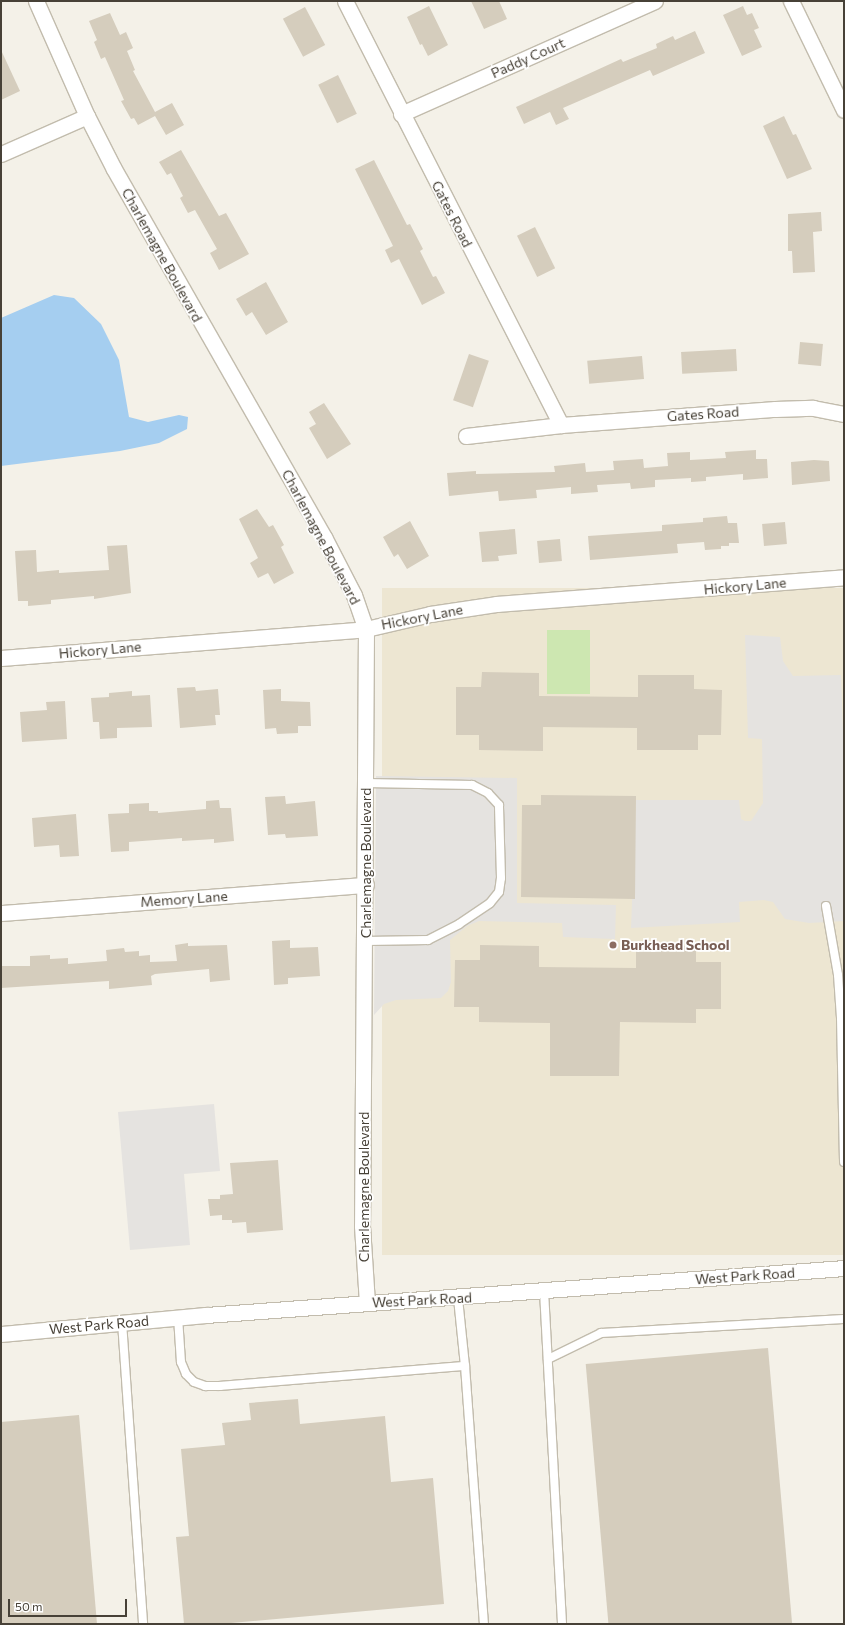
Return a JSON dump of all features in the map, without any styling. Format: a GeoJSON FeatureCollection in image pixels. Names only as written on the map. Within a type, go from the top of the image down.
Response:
{"type":"FeatureCollection","features":[{"type":"Feature","properties":{"kind":"street","name":"Charlemagne Boulevard"},"geometry":{"type":"LineString","coordinates":[[36,1],[87,116],[181,289],[324,537],[354,595],[366,629],[366,941],[362,1226],[367,1303]]}},
{"type":"Feature","properties":{"kind":"street","name":"Gates Road"},"geometry":{"type":"LineString","coordinates":[[345,1],[401,114],[562,426]]}},
{"type":"Feature","properties":{"kind":"street","name":"Paddy Court"},"geometry":{"type":"LineString","coordinates":[[401,114],[655,1]]}},
{"type":"Feature","properties":{"kind":"street"},"geometry":{"type":"LineString","coordinates":[[791,1],[844,110]]}},
{"type":"Feature","properties":{"kind":"street"},"geometry":{"type":"LineString","coordinates":[[1,154],[87,116]]}},
{"type":"Feature","properties":{"kind":"street","name":"Gates Road"},"geometry":{"type":"LineString","coordinates":[[466,436],[562,426],[775,409],[814,408],[844,414]]}},
{"type":"Feature","properties":{"kind":"street","name":"Hickory Lane"},"geometry":{"type":"LineString","coordinates":[[1,658],[366,629],[430,614],[497,604],[844,577]]}},
{"type":"Feature","properties":{"kind":"street","name":"Memory Lane"},"geometry":{"type":"LineString","coordinates":[[1,913],[366,885]]}},
{"type":"Feature","properties":{"kind":"street","name":"West Park Road"},"geometry":{"type":"LineString","coordinates":[[1,1334],[178,1317],[458,1298],[844,1268]]}},
{"type":"Feature","properties":{"kind":"lane"},"geometry":{"type":"LineString","coordinates":[[366,783],[472,785],[488,793],[499,805],[501,878],[499,892],[490,903],[459,924],[428,940],[366,941]]}},
{"type":"Feature","properties":{"kind":"lane"},"geometry":{"type":"LineString","coordinates":[[826,906],[838,975],[841,1018],[844,1162]]}},
{"type":"Feature","properties":{"kind":"lane"},"geometry":{"type":"LineString","coordinates":[[544,1291],[562,1624]]}},
{"type":"Feature","properties":{"kind":"lane"},"geometry":{"type":"LineString","coordinates":[[458,1298],[465,1366],[484,1624]]}},
{"type":"Feature","properties":{"kind":"lane"},"geometry":{"type":"LineString","coordinates":[[178,1317],[181,1362],[186,1374],[194,1382],[205,1386],[465,1366]]}},
{"type":"Feature","properties":{"kind":"lane"},"geometry":{"type":"LineString","coordinates":[[548,1358],[600,1333],[844,1319]]}},
{"type":"Feature","properties":{"kind":"lane"},"geometry":{"type":"LineString","coordinates":[[122,1322],[143,1624]]}},
{"type":"Feature","properties":{"kind":"shaded area","name":"Burkhead School"},"geometry":{"type":"Polygon","coordinates":[[[382,588],[844,588],[844,1255],[382,1255],[382,588]]]}},
{"type":"Feature","properties":{"kind":"shaded area"},"geometry":{"type":"Polygon","coordinates":[[[745,635],[780,637],[783,661],[793,676],[841,675],[844,761],[844,921],[809,923],[785,919],[773,902],[764,900],[739,902],[740,922],[631,928],[636,800],[739,800],[741,819],[745,821],[751,821],[763,803],[762,739],[748,738],[745,635]]]}},
{"type":"Feature","properties":{"kind":"shaded area"},"geometry":{"type":"Polygon","coordinates":[[[376,776],[517,778],[517,903],[616,905],[615,939],[563,937],[562,923],[479,921],[467,926],[450,940],[451,982],[448,991],[441,998],[396,1000],[384,1004],[374,1015],[376,776]]]}},
{"type":"Feature","properties":{"kind":"shaded area"},"geometry":{"type":"Polygon","coordinates":[[[214,1104],[220,1171],[184,1174],[190,1245],[130,1250],[118,1112],[214,1104]]]}},
{"type":"Feature","properties":{"kind":"green space"},"geometry":{"type":"Polygon","coordinates":[[[547,630],[590,630],[590,694],[547,694],[547,630]]]}},
{"type":"Feature","properties":{"kind":"water"},"geometry":{"type":"Polygon","coordinates":[[[54,295],[74,298],[101,324],[119,360],[129,417],[148,422],[179,415],[188,417],[187,429],[159,443],[120,451],[1,466],[1,318],[54,295]]]}},
{"type":"Feature","properties":{"kind":"building"},"geometry":{"type":"Polygon","coordinates":[[[471,1],[499,1],[507,19],[484,29],[471,1]]]}},
{"type":"Feature","properties":{"kind":"building"},"geometry":{"type":"Polygon","coordinates":[[[429,6],[448,45],[428,56],[422,44],[420,45],[407,17],[429,6]]]}},
{"type":"Feature","properties":{"kind":"building"},"geometry":{"type":"Polygon","coordinates":[[[743,6],[747,15],[752,13],[759,28],[754,30],[762,47],[742,56],[723,15],[743,6]]]}},
{"type":"Feature","properties":{"kind":"building"},"geometry":{"type":"Polygon","coordinates":[[[305,7],[325,45],[303,57],[283,19],[305,7]]]}},
{"type":"Feature","properties":{"kind":"building"},"geometry":{"type":"Polygon","coordinates":[[[110,13],[120,35],[126,32],[133,48],[127,51],[135,70],[133,71],[155,112],[172,103],[184,125],[166,135],[155,116],[138,125],[134,118],[131,119],[121,101],[124,100],[105,57],[101,59],[94,42],[97,40],[89,21],[110,13]]]}},
{"type":"Feature","properties":{"kind":"building"},"geometry":{"type":"Polygon","coordinates":[[[695,31],[705,53],[653,76],[650,70],[563,108],[569,119],[556,125],[550,112],[524,124],[516,107],[621,59],[623,62],[657,48],[656,44],[673,36],[675,40],[695,31]]]}},
{"type":"Feature","properties":{"kind":"building"},"geometry":{"type":"Polygon","coordinates":[[[1,50],[20,91],[1,100],[1,50]]]}},
{"type":"Feature","properties":{"kind":"building"},"geometry":{"type":"Polygon","coordinates":[[[338,75],[357,114],[337,123],[318,85],[338,75]]]}},
{"type":"Feature","properties":{"kind":"building"},"geometry":{"type":"Polygon","coordinates":[[[784,116],[793,135],[796,134],[812,169],[787,179],[763,126],[784,116]]]}},
{"type":"Feature","properties":{"kind":"building"},"geometry":{"type":"Polygon","coordinates":[[[181,150],[219,216],[226,213],[249,254],[219,270],[210,253],[217,249],[195,210],[188,213],[180,198],[183,196],[171,173],[167,175],[159,162],[181,150]]]}},
{"type":"Feature","properties":{"kind":"building"},"geometry":{"type":"Polygon","coordinates":[[[374,160],[407,225],[410,224],[423,249],[420,251],[433,277],[436,276],[445,293],[422,305],[399,259],[391,263],[385,250],[393,246],[355,169],[374,160]]]}},
{"type":"Feature","properties":{"kind":"building"},"geometry":{"type":"Polygon","coordinates":[[[821,212],[822,231],[813,232],[815,272],[793,273],[792,251],[788,251],[788,214],[821,212]]]}},
{"type":"Feature","properties":{"kind":"building"},"geometry":{"type":"Polygon","coordinates":[[[535,227],[555,268],[537,277],[517,236],[535,227]]]}},
{"type":"Feature","properties":{"kind":"building"},"geometry":{"type":"Polygon","coordinates":[[[266,282],[288,322],[266,335],[252,312],[246,316],[236,299],[266,282]]]}},
{"type":"Feature","properties":{"kind":"building"},"geometry":{"type":"Polygon","coordinates":[[[800,342],[823,344],[821,366],[798,364],[800,342]]]}},
{"type":"Feature","properties":{"kind":"building"},"geometry":{"type":"Polygon","coordinates":[[[736,349],[737,371],[682,374],[681,352],[736,349]]]}},
{"type":"Feature","properties":{"kind":"building"},"geometry":{"type":"Polygon","coordinates":[[[469,354],[489,361],[473,407],[453,400],[469,354]]]}},
{"type":"Feature","properties":{"kind":"building"},"geometry":{"type":"Polygon","coordinates":[[[642,356],[644,379],[589,384],[587,361],[642,356]]]}},
{"type":"Feature","properties":{"kind":"building"},"geometry":{"type":"Polygon","coordinates":[[[324,403],[351,444],[327,459],[309,428],[316,424],[309,412],[324,403]]]}},
{"type":"Feature","properties":{"kind":"building"},"geometry":{"type":"Polygon","coordinates":[[[756,450],[756,459],[767,459],[768,478],[743,480],[743,474],[706,477],[706,481],[691,482],[691,478],[655,480],[655,487],[631,489],[630,483],[597,485],[598,492],[571,494],[571,487],[536,490],[537,498],[499,501],[498,491],[449,496],[447,473],[476,471],[476,474],[555,472],[554,466],[585,463],[586,472],[614,470],[613,461],[643,459],[644,468],[668,466],[667,453],[690,452],[690,460],[726,458],[725,452],[756,450]]]}},
{"type":"Feature","properties":{"kind":"building"},"geometry":{"type":"Polygon","coordinates":[[[814,460],[829,461],[830,481],[792,485],[791,462],[814,460]]]}},
{"type":"Feature","properties":{"kind":"building"},"geometry":{"type":"Polygon","coordinates":[[[257,509],[269,527],[273,525],[284,545],[281,547],[294,573],[274,584],[268,573],[258,578],[250,563],[258,558],[239,519],[257,509]]]}},
{"type":"Feature","properties":{"kind":"building"},"geometry":{"type":"Polygon","coordinates":[[[727,516],[728,523],[737,523],[739,543],[729,543],[729,546],[721,546],[721,549],[705,550],[704,542],[677,544],[678,553],[590,560],[588,536],[662,531],[662,525],[703,522],[703,518],[727,516]]]}},
{"type":"Feature","properties":{"kind":"building"},"geometry":{"type":"Polygon","coordinates":[[[410,521],[429,556],[407,569],[398,554],[394,557],[383,537],[410,521]]]}},
{"type":"Feature","properties":{"kind":"building"},"geometry":{"type":"Polygon","coordinates":[[[785,522],[787,544],[764,546],[762,524],[785,522]]]}},
{"type":"Feature","properties":{"kind":"building"},"geometry":{"type":"Polygon","coordinates":[[[515,529],[517,554],[498,556],[499,561],[482,562],[479,532],[515,529]]]}},
{"type":"Feature","properties":{"kind":"building"},"geometry":{"type":"Polygon","coordinates":[[[560,539],[562,561],[539,563],[537,541],[560,539]]]}},
{"type":"Feature","properties":{"kind":"building"},"geometry":{"type":"Polygon","coordinates":[[[127,545],[131,593],[94,599],[94,596],[51,600],[51,604],[28,606],[28,601],[18,601],[15,551],[36,550],[37,572],[59,570],[59,573],[109,570],[107,546],[127,545]]]}},
{"type":"Feature","properties":{"kind":"building"},"geometry":{"type":"Polygon","coordinates":[[[482,672],[539,673],[539,696],[638,697],[638,675],[694,675],[694,689],[722,690],[721,735],[698,735],[698,750],[637,750],[637,728],[543,727],[543,751],[479,750],[479,735],[456,735],[456,687],[481,687],[482,672]]]}},
{"type":"Feature","properties":{"kind":"building"},"geometry":{"type":"Polygon","coordinates":[[[195,687],[196,691],[218,689],[220,715],[215,715],[216,725],[180,728],[177,688],[195,687]]]}},
{"type":"Feature","properties":{"kind":"building"},"geometry":{"type":"Polygon","coordinates":[[[281,689],[281,701],[310,702],[311,726],[298,726],[298,733],[277,734],[276,728],[265,729],[263,690],[281,689]]]}},
{"type":"Feature","properties":{"kind":"building"},"geometry":{"type":"Polygon","coordinates":[[[132,691],[132,696],[150,695],[152,727],[117,728],[117,738],[100,739],[99,722],[93,722],[91,698],[109,697],[109,693],[132,691]]]}},
{"type":"Feature","properties":{"kind":"building"},"geometry":{"type":"Polygon","coordinates":[[[65,701],[67,739],[22,742],[20,712],[47,710],[46,702],[65,701]]]}},
{"type":"Feature","properties":{"kind":"building"},"geometry":{"type":"Polygon","coordinates":[[[541,795],[636,796],[635,899],[521,897],[522,805],[541,805],[541,795]]]}},
{"type":"Feature","properties":{"kind":"building"},"geometry":{"type":"Polygon","coordinates":[[[285,796],[286,804],[315,801],[318,836],[286,838],[285,834],[268,835],[265,797],[285,796]]]}},
{"type":"Feature","properties":{"kind":"building"},"geometry":{"type":"Polygon","coordinates":[[[219,800],[220,808],[231,808],[234,841],[214,843],[214,839],[182,841],[182,838],[129,842],[129,851],[111,852],[108,814],[129,813],[129,804],[149,803],[149,811],[158,811],[158,813],[206,809],[206,801],[219,800]]]}},
{"type":"Feature","properties":{"kind":"building"},"geometry":{"type":"Polygon","coordinates":[[[76,814],[79,856],[60,857],[59,845],[34,847],[32,818],[76,814]]]}},
{"type":"Feature","properties":{"kind":"building"},"geometry":{"type":"Polygon","coordinates":[[[290,940],[290,948],[318,947],[320,976],[288,978],[288,984],[274,985],[272,941],[290,940]]]}},
{"type":"Feature","properties":{"kind":"building"},"geometry":{"type":"Polygon","coordinates":[[[188,943],[188,946],[227,945],[230,980],[210,982],[209,969],[155,974],[151,976],[152,985],[109,989],[109,981],[1,988],[1,966],[30,966],[30,956],[50,955],[50,959],[68,958],[68,964],[107,961],[106,950],[124,948],[125,952],[139,951],[139,956],[150,955],[150,962],[177,961],[175,945],[188,943]]]}},
{"type":"Feature","properties":{"kind":"building"},"geometry":{"type":"Polygon","coordinates":[[[480,945],[539,946],[539,967],[636,968],[636,945],[696,946],[696,962],[721,962],[721,1009],[696,1009],[696,1023],[620,1022],[619,1076],[550,1076],[550,1023],[479,1022],[479,1007],[454,1007],[455,960],[480,960],[480,945]]]}},
{"type":"Feature","properties":{"kind":"building"},"geometry":{"type":"Polygon","coordinates":[[[278,1160],[283,1230],[247,1233],[246,1222],[232,1223],[232,1220],[222,1220],[222,1215],[210,1216],[208,1199],[220,1199],[220,1195],[233,1194],[230,1163],[278,1160]]]}},
{"type":"Feature","properties":{"kind":"building"},"geometry":{"type":"Polygon","coordinates":[[[768,1348],[792,1624],[608,1624],[586,1364],[768,1348]]]}},
{"type":"Feature","properties":{"kind":"building"},"geometry":{"type":"Polygon","coordinates":[[[298,1399],[300,1424],[385,1416],[391,1482],[433,1478],[444,1604],[220,1624],[184,1624],[176,1537],[189,1536],[181,1449],[225,1445],[222,1423],[251,1420],[249,1403],[298,1399]]]}},
{"type":"Feature","properties":{"kind":"building"},"geometry":{"type":"Polygon","coordinates":[[[79,1415],[97,1624],[1,1624],[1,1422],[79,1415]]]}},
{"type":"Feature","properties":{"kind":"place","name":"Burkhead School"},"geometry":{"type":"Point","coordinates":[613,945]}}]}
